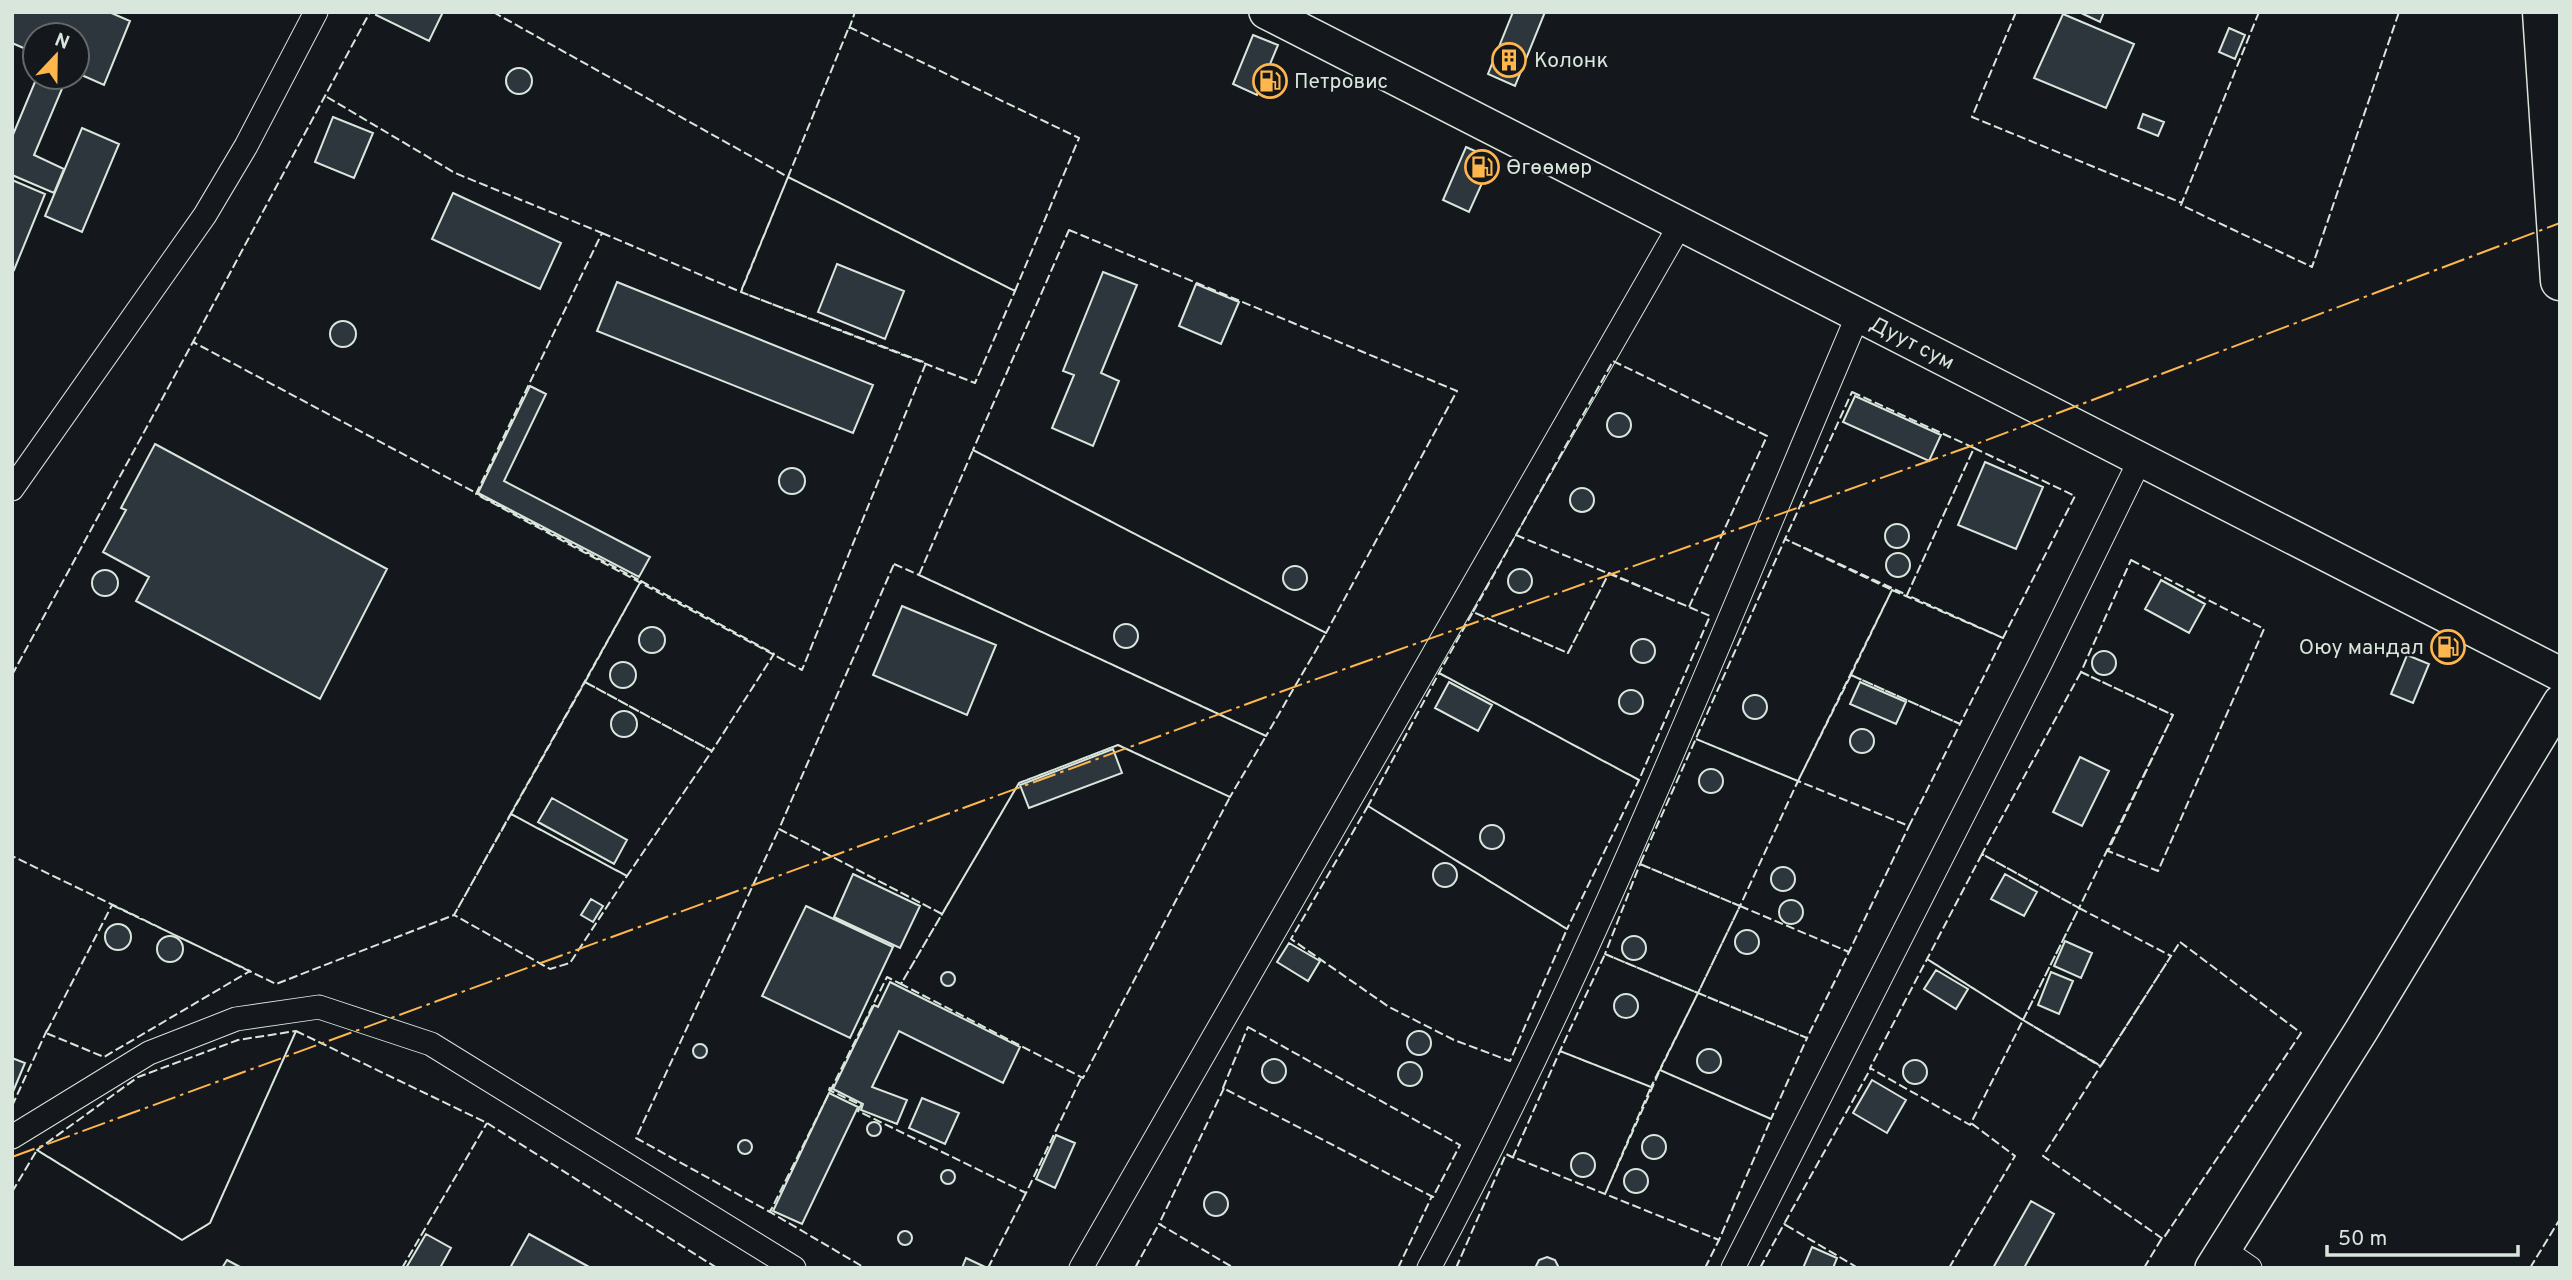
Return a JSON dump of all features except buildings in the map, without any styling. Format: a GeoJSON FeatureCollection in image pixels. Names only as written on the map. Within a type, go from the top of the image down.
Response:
{"type":"FeatureCollection","features":[{"type":"Feature","properties":{"kind":"highway"},"geometry":{"type":"LineString","coordinates":[[2542,12],[2560,281]]}},
{"type":"Feature","properties":{"kind":"main road","name":"Дуут сум"},"geometry":{"type":"LineString","coordinates":[[1266,12],[2560,674]]}},
{"type":"Feature","properties":{"kind":"main road"},"geometry":{"type":"LineString","coordinates":[[2229,1262],[2368,1020],[2560,702]]}},
{"type":"Feature","properties":{"kind":"street"},"geometry":{"type":"LineString","coordinates":[[12,489],[205,215],[246,146],[316,12]]}},
{"type":"Feature","properties":{"kind":"street"},"geometry":{"type":"LineString","coordinates":[[1080,1268],[1680,225]]}},
{"type":"Feature","properties":{"kind":"street"},"geometry":{"type":"LineString","coordinates":[[1429,1268],[1499,1138],[1643,820],[1858,315]]}},
{"type":"Feature","properties":{"kind":"street"},"geometry":{"type":"LineString","coordinates":[[1733,1268],[2034,676],[2141,458]]}},
{"type":"Feature","properties":{"kind":"street"},"geometry":{"type":"LineString","coordinates":[[12,1137],[149,1053],[236,1019],[319,1007],[431,1044],[794,1268]]}},
{"type":"Feature","properties":{"kind":"fence"},"geometry":{"type":"LineString","coordinates":[[196,343],[193,342],[370,12]]}},
{"type":"Feature","properties":{"kind":"fence"},"geometry":{"type":"LineString","coordinates":[[493,12],[788,177],[741,291]]}},
{"type":"Feature","properties":{"kind":"fence"},"geometry":{"type":"LineString","coordinates":[[849,29],[855,12]]}},
{"type":"Feature","properties":{"kind":"fence"},"geometry":{"type":"LineString","coordinates":[[2016,12],[1972,117],[2182,203]]}},
{"type":"Feature","properties":{"kind":"fence"},"geometry":{"type":"LineString","coordinates":[[2259,12],[2181,205],[2312,267],[2399,12]]}},
{"type":"Feature","properties":{"kind":"fence"},"geometry":{"type":"LineString","coordinates":[[849,27],[1079,138],[1015,291],[788,177],[849,27]]}},
{"type":"Feature","properties":{"kind":"fence"},"geometry":{"type":"LineString","coordinates":[[327,97],[455,173],[602,233]]}},
{"type":"Feature","properties":{"kind":"fence"},"geometry":{"type":"LineString","coordinates":[[788,177],[1015,291],[975,383],[741,292],[788,177]]}},
{"type":"Feature","properties":{"kind":"fence"},"geometry":{"type":"LineString","coordinates":[[1069,230],[1457,391],[1326,633],[973,450],[1069,230]]}},
{"type":"Feature","properties":{"kind":"fence"},"geometry":{"type":"LineString","coordinates":[[602,233],[741,292],[926,363],[802,670],[476,494],[602,233]]}},
{"type":"Feature","properties":{"kind":"fence"},"geometry":{"type":"LineString","coordinates":[[12,675],[193,342],[641,581],[454,915],[276,984],[12,856]]}},
{"type":"Feature","properties":{"kind":"fence"},"geometry":{"type":"LineString","coordinates":[[1516,535],[1689,607],[1767,436],[1613,361],[1473,612],[1568,653],[1609,573]]}},
{"type":"Feature","properties":{"kind":"fence"},"geometry":{"type":"LineString","coordinates":[[1852,392],[1974,448],[1907,595],[1785,539],[1852,392]]}},
{"type":"Feature","properties":{"kind":"fence"},"geometry":{"type":"LineString","coordinates":[[1974,448],[2075,496],[2003,638],[1907,595],[1974,448]]}},
{"type":"Feature","properties":{"kind":"fence"},"geometry":{"type":"LineString","coordinates":[[973,450],[1326,633],[1266,736],[919,575],[973,450]]}},
{"type":"Feature","properties":{"kind":"fence"},"geometry":{"type":"LineString","coordinates":[[1696,739],[1798,781],[1740,906],[1640,864],[1785,539],[1892,590],[1798,781],[1696,739]]}},
{"type":"Feature","properties":{"kind":"fence"},"geometry":{"type":"LineString","coordinates":[[2131,560],[2264,629],[2158,871],[2108,851],[2173,715],[2081,672],[2131,560]]}},
{"type":"Feature","properties":{"kind":"fence"},"geometry":{"type":"LineString","coordinates":[[894,564],[919,575],[1266,736],[1230,797],[1118,745],[1019,783],[942,914],[779,829],[894,564]]}},
{"type":"Feature","properties":{"kind":"fence"},"geometry":{"type":"LineString","coordinates":[[1609,573],[1710,616],[1639,780],[1439,673],[1473,612],[1568,653],[1609,573]]}},
{"type":"Feature","properties":{"kind":"fence"},"geometry":{"type":"LineString","coordinates":[[641,581],[774,654],[712,751],[585,682],[641,581]]}},
{"type":"Feature","properties":{"kind":"fence"},"geometry":{"type":"LineString","coordinates":[[1892,590],[2003,638],[1960,724],[1851,675],[1892,590]]}},
{"type":"Feature","properties":{"kind":"fence"},"geometry":{"type":"LineString","coordinates":[[2081,672],[2173,715],[2079,908],[1982,854],[2081,672]]}},
{"type":"Feature","properties":{"kind":"fence"},"geometry":{"type":"LineString","coordinates":[[1439,673],[1639,780],[1567,929],[1368,806],[1439,673]]}},
{"type":"Feature","properties":{"kind":"fence"},"geometry":{"type":"LineString","coordinates":[[1851,675],[1960,724],[1909,826],[1798,781],[1851,675]]}},
{"type":"Feature","properties":{"kind":"fence"},"geometry":{"type":"LineString","coordinates":[[585,682],[712,751],[627,876],[511,814],[585,682]]}},
{"type":"Feature","properties":{"kind":"fence"},"geometry":{"type":"LineString","coordinates":[[1118,745],[1230,797],[1083,1078],[901,984],[1019,783],[1118,745]]}},
{"type":"Feature","properties":{"kind":"fence"},"geometry":{"type":"LineString","coordinates":[[1368,806],[1567,929],[1510,1061],[1454,1040],[1389,1007],[1291,939],[1368,806]]}},
{"type":"Feature","properties":{"kind":"fence"},"geometry":{"type":"LineString","coordinates":[[511,814],[627,876],[570,963],[550,969],[454,915],[511,814]]}},
{"type":"Feature","properties":{"kind":"fence"},"geometry":{"type":"LineString","coordinates":[[1846,951],[1849,952],[1909,826]]}},
{"type":"Feature","properties":{"kind":"fence"},"geometry":{"type":"LineString","coordinates":[[779,829],[942,914],[901,984],[887,977],[770,1212],[636,1138],[779,829]]}},
{"type":"Feature","properties":{"kind":"fence"},"geometry":{"type":"LineString","coordinates":[[1927,959],[2023,1020],[1970,1125],[1870,1068],[1982,854],[2079,908],[2023,1020],[1927,959]]}},
{"type":"Feature","properties":{"kind":"fence"},"geometry":{"type":"LineString","coordinates":[[1640,864],[1740,906],[1698,993],[1605,954],[1640,864]]}},
{"type":"Feature","properties":{"kind":"fence"},"geometry":{"type":"LineString","coordinates":[[112,905],[250,971],[104,1057],[46,1033],[112,905]]}},
{"type":"Feature","properties":{"kind":"fence"},"geometry":{"type":"LineString","coordinates":[[1740,906],[1849,952],[1807,1038],[1698,993],[1740,906]]}},
{"type":"Feature","properties":{"kind":"fence"},"geometry":{"type":"LineString","coordinates":[[2079,908],[2171,956],[2101,1066],[2023,1020],[2079,908]]}},
{"type":"Feature","properties":{"kind":"fence"},"geometry":{"type":"LineString","coordinates":[[2180,942],[2301,1033],[2163,1239],[2043,1156],[2180,942]]}},
{"type":"Feature","properties":{"kind":"fence"},"geometry":{"type":"LineString","coordinates":[[1605,954],[1698,993],[1651,1087],[1560,1051],[1605,954]]}},
{"type":"Feature","properties":{"kind":"fence"},"geometry":{"type":"LineString","coordinates":[[1698,993],[1807,1038],[1771,1119],[1660,1070],[1698,993]]}},
{"type":"Feature","properties":{"kind":"fence"},"geometry":{"type":"LineString","coordinates":[[2023,1020],[2100,1066]]}},
{"type":"Feature","properties":{"kind":"fence"},"geometry":{"type":"LineString","coordinates":[[1248,1027],[1460,1145],[1433,1197],[1223,1088],[1248,1027]]}},
{"type":"Feature","properties":{"kind":"fence"},"geometry":{"type":"LineString","coordinates":[[12,1106],[47,1030]]}},
{"type":"Feature","properties":{"kind":"fence"},"geometry":{"type":"LineString","coordinates":[[296,1031],[210,1223],[182,1240],[37,1150],[138,1077],[238,1040],[296,1031]]}},
{"type":"Feature","properties":{"kind":"fence"},"geometry":{"type":"LineString","coordinates":[[12,1192],[37,1150],[182,1240],[210,1223],[296,1031],[487,1123],[717,1268]]}},
{"type":"Feature","properties":{"kind":"fence"},"geometry":{"type":"LineString","coordinates":[[1560,1051],[1651,1087],[1605,1194],[1513,1157],[1560,1051]]}},
{"type":"Feature","properties":{"kind":"fence"},"geometry":{"type":"LineString","coordinates":[[1858,1268],[1784,1224],[1871,1068]]}},
{"type":"Feature","properties":{"kind":"fence"},"geometry":{"type":"LineString","coordinates":[[1660,1070],[1771,1119],[1719,1240],[1605,1194],[1660,1070]]}},
{"type":"Feature","properties":{"kind":"fence"},"geometry":{"type":"LineString","coordinates":[[830,1087],[829,1090],[861,1105],[858,1111],[1026,1193],[1081,1078]]}},
{"type":"Feature","properties":{"kind":"fence"},"geometry":{"type":"LineString","coordinates":[[1224,1088],[1159,1224],[1234,1268]]}},
{"type":"Feature","properties":{"kind":"fence"},"geometry":{"type":"LineString","coordinates":[[402,1268],[487,1123]]}},
{"type":"Feature","properties":{"kind":"fence"},"geometry":{"type":"LineString","coordinates":[[1949,1268],[2015,1156],[1971,1123]]}},
{"type":"Feature","properties":{"kind":"fence"},"geometry":{"type":"LineString","coordinates":[[1456,1268],[1506,1154],[1514,1158]]}},
{"type":"Feature","properties":{"kind":"fence"},"geometry":{"type":"LineString","coordinates":[[988,1268],[1026,1193],[1023,1191]]}},
{"type":"Feature","properties":{"kind":"fence"},"geometry":{"type":"LineString","coordinates":[[1398,1268],[1432,1196]]}},
{"type":"Feature","properties":{"kind":"fence"},"geometry":{"type":"LineString","coordinates":[[771,1209],[770,1212],[865,1268]]}},
{"type":"Feature","properties":{"kind":"fence"},"geometry":{"type":"LineString","coordinates":[[2530,1268],[2560,1219]]}},
{"type":"Feature","properties":{"kind":"fence"},"geometry":{"type":"LineString","coordinates":[[1135,1268],[1159,1224],[1162,1225]]}},
{"type":"Feature","properties":{"kind":"fence"},"geometry":{"type":"LineString","coordinates":[[1760,1268],[1784,1224],[1786,1225]]}},
{"type":"Feature","properties":{"kind":"fence"},"geometry":{"type":"LineString","coordinates":[[2144,1268],[2162,1238]]}},
{"type":"Feature","properties":{"kind":"fence"},"geometry":{"type":"LineString","coordinates":[[1705,1268],[1719,1240]]}},
{"type":"Feature","properties":{"kind":"power"},"geometry":{"type":"LineString","coordinates":[[12,1157],[1266,697],[1971,446],[2560,223]]}},
{"type":"Feature","properties":{"kind":"place","name":"Колонк"},"geometry":{"type":"Point","coordinates":[1509,60]}},
{"type":"Feature","properties":{"kind":"place","name":"Петровиc"},"geometry":{"type":"Point","coordinates":[1270,81]}},
{"type":"Feature","properties":{"kind":"place","name":"Өгөөмөр"},"geometry":{"type":"Point","coordinates":[1482,167]}},
{"type":"Feature","properties":{"kind":"place","name":"Оюу мандал"},"geometry":{"type":"Point","coordinates":[2448,647]}}]}
